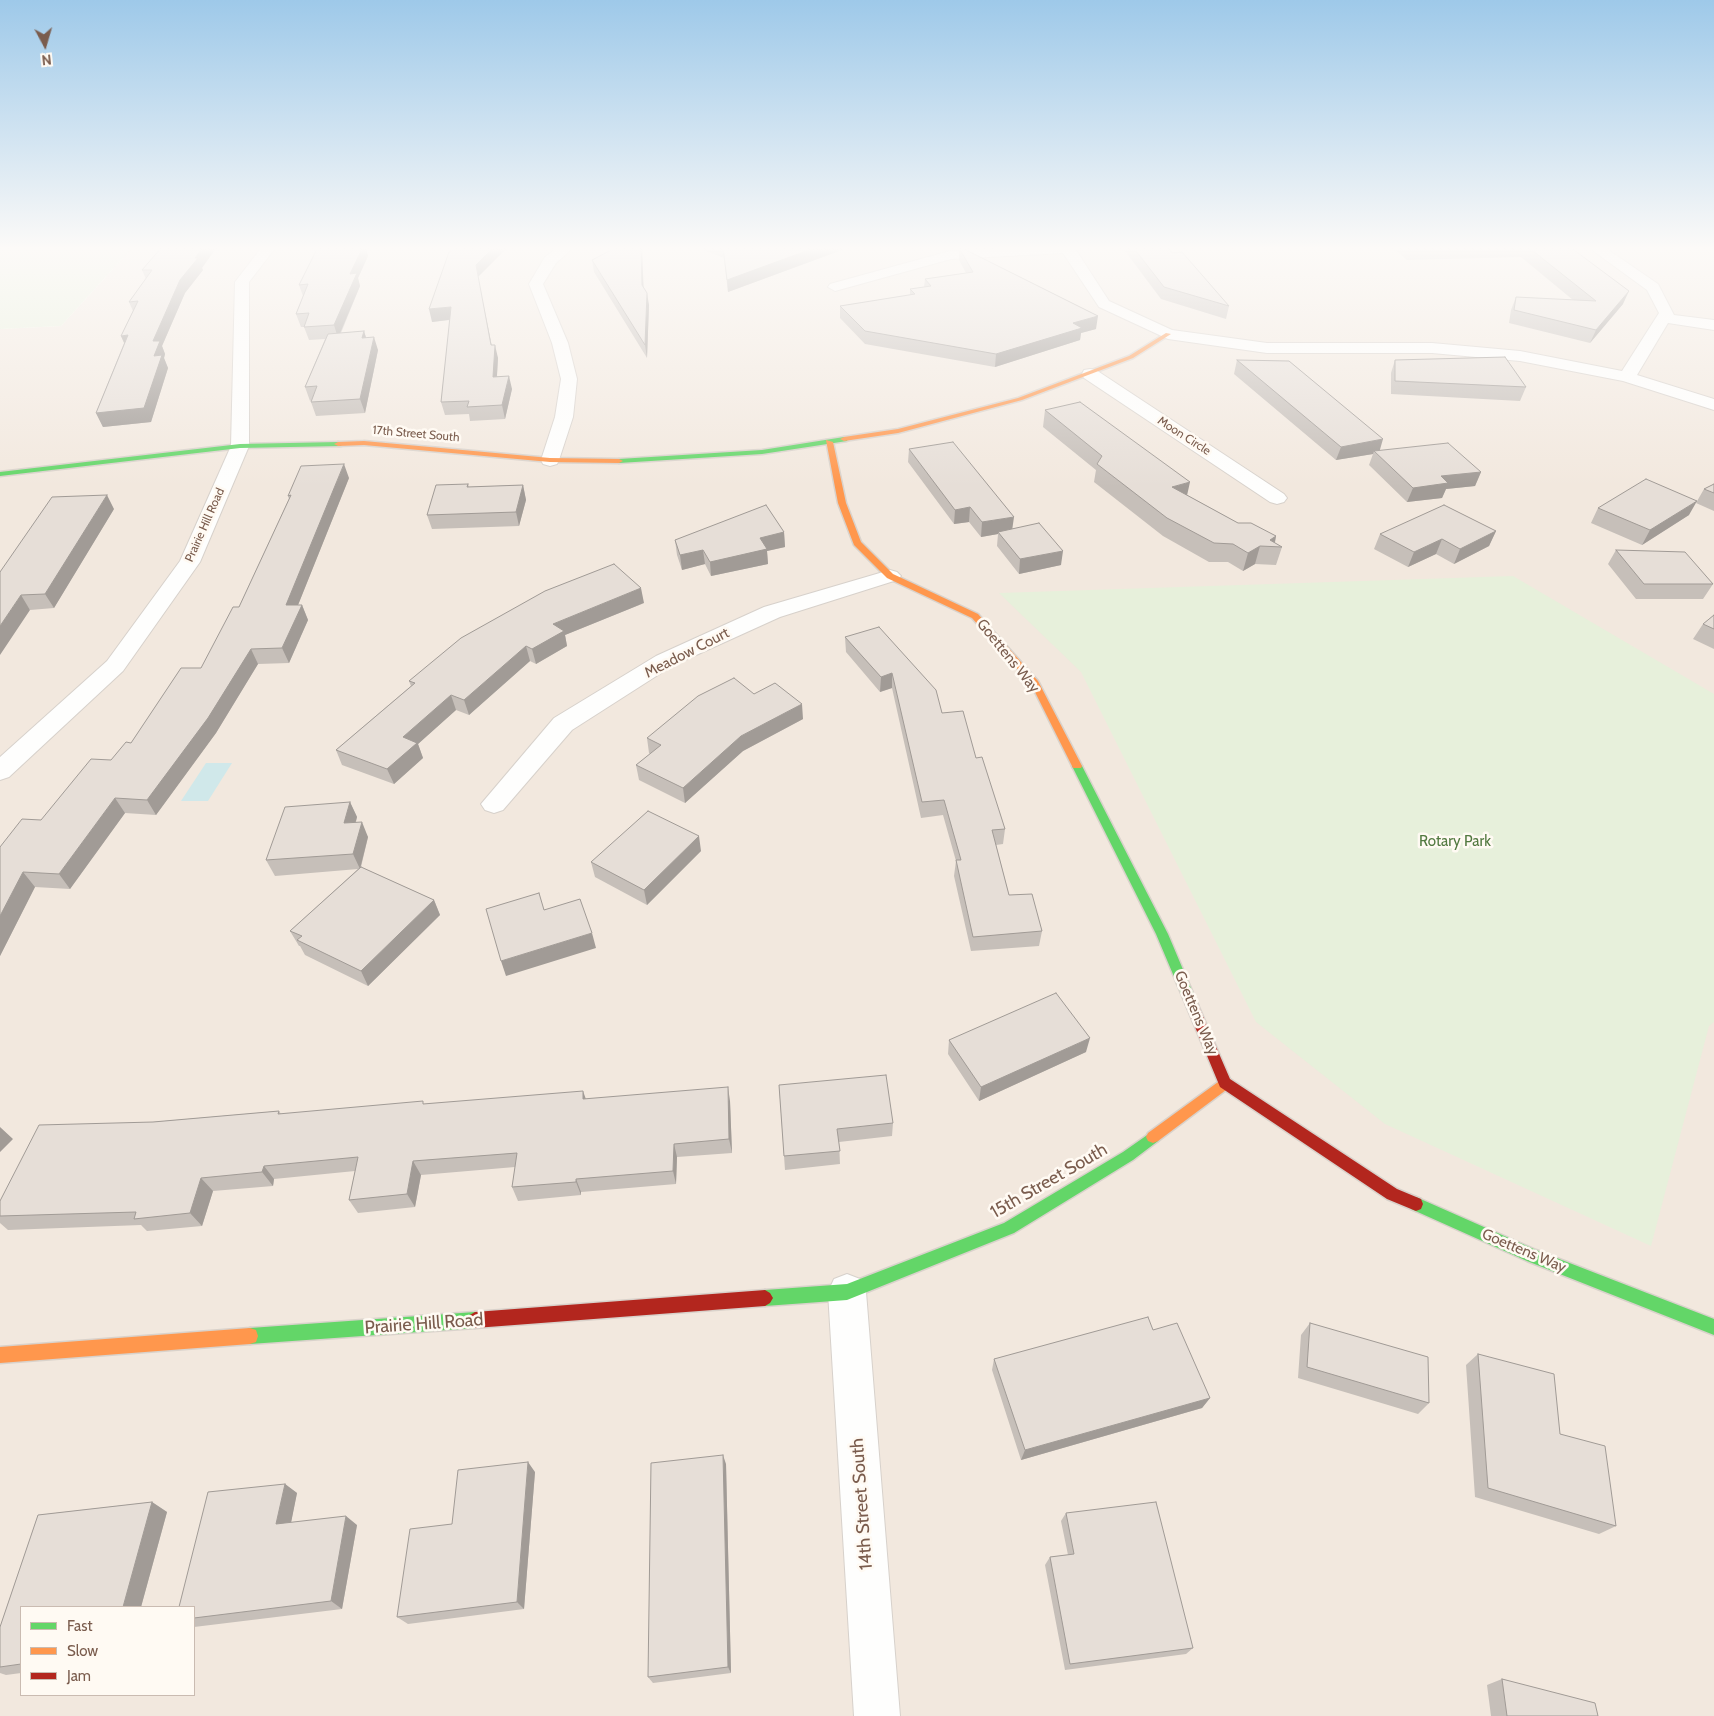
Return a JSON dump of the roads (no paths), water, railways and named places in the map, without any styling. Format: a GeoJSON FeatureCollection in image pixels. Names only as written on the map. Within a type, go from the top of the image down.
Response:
{"type":"FeatureCollection","features":[{"type":"Feature","properties":{"kind":"street","name":"Prairie Hill Road"},"geometry":{"type":"LineString","coordinates":[[0,771],[115,666],[190,562],[240,446],[241,327]]}},
{"type":"Feature","properties":{"kind":"street"},"geometry":{"type":"LineString","coordinates":[[550,460],[564,417],[569,379],[560,343],[554,327]]}},
{"type":"Feature","properties":{"kind":"street"},"geometry":{"type":"LineString","coordinates":[[1153,327],[1168,334],[1267,348],[1432,348],[1480,351],[1554,362],[1627,377],[1714,405]]}},
{"type":"Feature","properties":{"kind":"street"},"geometry":{"type":"LineString","coordinates":[[1627,377],[1658,327]]}},
{"type":"Feature","properties":{"kind":"street"},"geometry":{"type":"LineString","coordinates":[[829,442],[898,431],[962,416],[1020,399],[1131,357],[1168,334]]}},
{"type":"Feature","properties":{"kind":"street","name":"Moon Circle"},"geometry":{"type":"LineString","coordinates":[[1090,374],[1277,498]]}},
{"type":"Feature","properties":{"kind":"street","name":"17th Street South"},"geometry":{"type":"LineString","coordinates":[[0,474],[240,446],[364,443],[550,460],[615,461],[762,452],[829,442]]}},
{"type":"Feature","properties":{"kind":"street","name":"Goettens Way"},"geometry":{"type":"LineString","coordinates":[[829,442],[842,503],[857,543],[890,576],[975,616],[1035,683],[1162,934],[1225,1083],[1392,1194],[1532,1256],[1714,1327]]}},
{"type":"Feature","properties":{"kind":"street","name":"Meadow Court"},"geometry":{"type":"LineString","coordinates":[[494,804],[563,724],[664,661],[772,612],[890,576]]}},
{"type":"Feature","properties":{"kind":"street","name":"15th Street South"},"geometry":{"type":"LineString","coordinates":[[847,1292],[1009,1228],[1128,1156],[1225,1083]]}},
{"type":"Feature","properties":{"kind":"street","name":"Prairie Hill Road"},"geometry":{"type":"LineString","coordinates":[[0,1355],[847,1292]]}},
{"type":"Feature","properties":{"kind":"street","name":"14th Street South"},"geometry":{"type":"LineString","coordinates":[[847,1292],[876,1716]]}},
{"type":"Feature","properties":{"kind":"water"},"geometry":{"type":"Polygon","coordinates":[[[206,763],[232,763],[208,801],[181,801],[206,763]]]}},
{"type":"Feature","properties":{"kind":"park label","name":"Rotary Park"},"geometry":{"type":"Point","coordinates":[1455,842]}}]}
